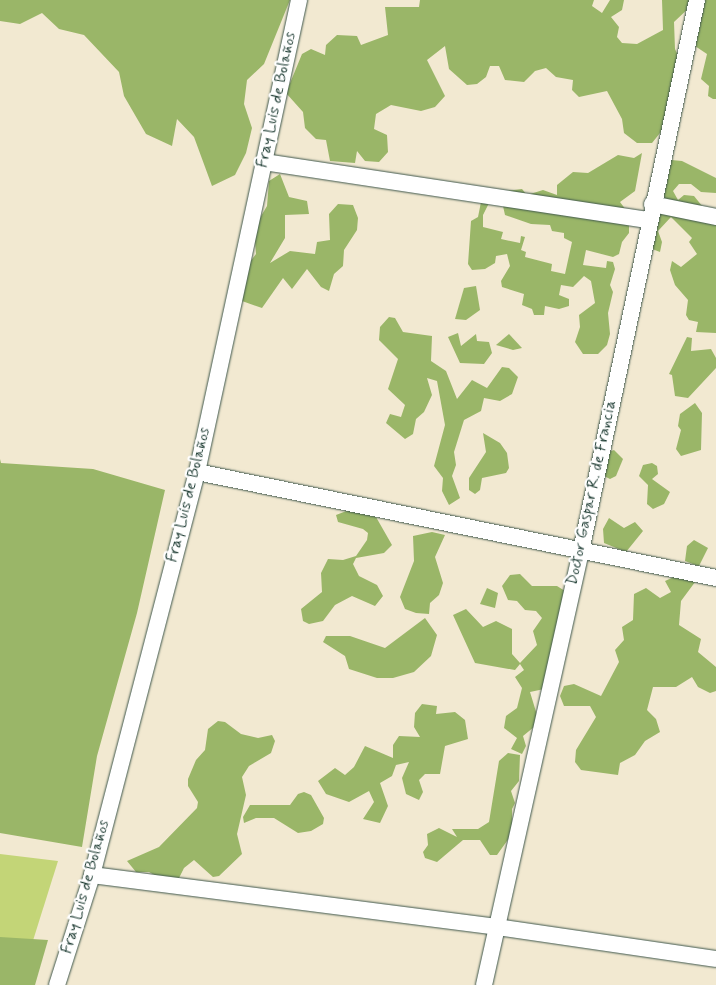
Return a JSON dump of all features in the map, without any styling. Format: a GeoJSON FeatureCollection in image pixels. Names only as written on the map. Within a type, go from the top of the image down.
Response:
{"type":"FeatureCollection","features":[{"type":"Feature","properties":{"kind":"street","name":"Fray Luis de Bolaños"},"geometry":{"type":"LineString","coordinates":[[56,985],[92,875],[197,472],[299,0]]}},
{"type":"Feature","properties":{"kind":"street","name":"Doctor Gaspar R. de Francia"},"geometry":{"type":"LineString","coordinates":[[484,985],[581,551],[648,220],[697,0]]}},
{"type":"Feature","properties":{"kind":"street"},"geometry":{"type":"LineString","coordinates":[[264,162],[648,220]]}},
{"type":"Feature","properties":{"kind":"street"},"geometry":{"type":"LineString","coordinates":[[652,204],[716,217]]}},
{"type":"Feature","properties":{"kind":"street"},"geometry":{"type":"LineString","coordinates":[[197,472],[716,578]]}},
{"type":"Feature","properties":{"kind":"street"},"geometry":{"type":"LineString","coordinates":[[92,875],[497,927],[716,960]]}},
{"type":"Feature","properties":{"kind":"green space"},"geometry":{"type":"Polygon","coordinates":[[[0,0],[290,0],[264,64],[247,80],[244,104],[252,128],[246,153],[235,175],[212,186],[194,137],[177,119],[172,146],[146,134],[124,96],[119,72],[84,35],[59,29],[42,13],[20,24],[0,21],[0,0]]]}},
{"type":"Feature","properties":{"kind":"green space"},"geometry":{"type":"Polygon","coordinates":[[[420,0],[594,0],[592,6],[602,13],[610,0],[624,0],[622,10],[611,17],[619,27],[617,37],[622,43],[637,44],[663,30],[662,0],[689,0],[691,6],[674,22],[675,49],[682,64],[668,123],[652,143],[637,143],[624,133],[622,119],[607,91],[579,97],[572,90],[573,80],[556,77],[546,68],[535,71],[524,82],[505,80],[499,66],[490,66],[486,77],[477,84],[467,85],[449,69],[445,46],[427,60],[445,96],[435,107],[421,111],[391,105],[376,114],[374,129],[387,135],[388,152],[379,162],[365,161],[357,151],[355,163],[330,161],[326,140],[316,139],[305,128],[303,112],[286,93],[302,54],[311,49],[325,55],[326,45],[337,35],[357,36],[361,45],[388,35],[385,7],[419,7],[420,0]]]}},
{"type":"Feature","properties":{"kind":"green space"},"geometry":{"type":"Polygon","coordinates":[[[698,0],[716,0],[716,99],[708,96],[709,86],[701,79],[707,54],[689,42],[698,0]]]}},
{"type":"Feature","properties":{"kind":"green space"},"geometry":{"type":"Polygon","coordinates":[[[642,153],[635,191],[620,202],[629,214],[629,233],[622,242],[619,254],[613,257],[586,250],[583,265],[606,268],[607,261],[613,262],[615,269],[610,285],[613,292],[608,313],[610,334],[607,345],[598,354],[583,354],[575,342],[580,327],[579,315],[595,303],[591,281],[584,276],[573,287],[561,285],[559,295],[569,299],[569,306],[559,309],[545,306],[544,315],[534,315],[532,309],[522,305],[524,294],[502,287],[501,281],[510,266],[507,254],[496,256],[495,263],[485,269],[472,270],[468,264],[471,221],[478,217],[482,197],[490,201],[483,215],[483,227],[503,232],[501,239],[520,243],[521,236],[525,237],[521,250],[526,252],[525,257],[552,264],[551,271],[565,274],[572,242],[564,238],[564,233],[552,231],[550,225],[531,224],[505,215],[503,206],[507,191],[522,189],[527,195],[543,190],[557,195],[557,185],[573,172],[588,173],[618,155],[634,158],[642,153]]]}},
{"type":"Feature","properties":{"kind":"green space"},"geometry":{"type":"Polygon","coordinates":[[[661,159],[682,161],[716,178],[716,193],[701,192],[691,184],[679,184],[673,191],[678,200],[684,195],[694,196],[707,212],[716,210],[716,333],[696,332],[698,322],[689,320],[686,315],[688,300],[675,285],[670,270],[672,261],[681,267],[697,254],[689,242],[692,238],[671,217],[658,231],[662,242],[660,252],[647,247],[661,159]]]}},
{"type":"Feature","properties":{"kind":"green space"},"geometry":{"type":"Polygon","coordinates":[[[280,174],[289,197],[307,201],[309,214],[285,215],[285,238],[270,263],[290,251],[315,254],[317,242],[330,240],[329,214],[338,204],[353,205],[358,218],[357,230],[344,250],[343,266],[334,274],[329,291],[321,287],[307,269],[292,289],[283,278],[262,308],[242,301],[240,275],[256,254],[254,228],[267,206],[269,181],[280,174]]]}},
{"type":"Feature","properties":{"kind":"green space"},"geometry":{"type":"Polygon","coordinates":[[[476,286],[480,310],[466,320],[455,319],[464,288],[476,286]]]}},
{"type":"Feature","properties":{"kind":"green space"},"geometry":{"type":"Polygon","coordinates":[[[389,317],[395,318],[403,332],[432,336],[431,361],[446,371],[457,399],[472,380],[487,388],[502,367],[509,368],[518,377],[512,394],[500,401],[484,398],[481,411],[464,420],[454,452],[456,465],[452,476],[460,498],[449,505],[442,491],[443,478],[434,466],[445,425],[437,381],[427,378],[432,395],[424,412],[416,419],[413,434],[405,439],[386,423],[390,414],[401,417],[405,405],[388,389],[398,359],[379,340],[380,327],[389,317]]]}},
{"type":"Feature","properties":{"kind":"green space"},"geometry":{"type":"Polygon","coordinates":[[[458,333],[461,346],[476,334],[477,341],[489,342],[492,353],[484,364],[460,363],[448,337],[458,333]]]}},
{"type":"Feature","properties":{"kind":"green space"},"geometry":{"type":"Polygon","coordinates":[[[509,334],[522,348],[513,350],[496,345],[509,334]]]}},
{"type":"Feature","properties":{"kind":"green space"},"geometry":{"type":"Polygon","coordinates":[[[687,337],[692,338],[691,351],[711,349],[716,358],[716,368],[688,398],[675,396],[672,375],[669,374],[687,337]]]}},
{"type":"Feature","properties":{"kind":"green space"},"geometry":{"type":"Polygon","coordinates":[[[695,403],[702,413],[701,450],[681,456],[676,449],[681,430],[678,426],[680,414],[695,403]]]}},
{"type":"Feature","properties":{"kind":"green space"},"geometry":{"type":"Polygon","coordinates":[[[483,433],[500,443],[507,453],[509,468],[506,473],[482,478],[480,490],[475,494],[469,490],[469,478],[486,452],[483,433]]]}},
{"type":"Feature","properties":{"kind":"green space"},"geometry":{"type":"Polygon","coordinates":[[[614,450],[623,459],[616,476],[610,479],[600,474],[603,454],[614,450]]]}},
{"type":"Feature","properties":{"kind":"green space"},"geometry":{"type":"Polygon","coordinates":[[[0,459],[1,463],[93,469],[165,490],[137,613],[97,756],[82,847],[0,833],[0,459]]]}},
{"type":"Feature","properties":{"kind":"green space"},"geometry":{"type":"Polygon","coordinates":[[[652,463],[657,466],[658,474],[652,479],[670,492],[664,504],[653,509],[647,504],[648,485],[639,476],[643,465],[652,463]]]}},
{"type":"Feature","properties":{"kind":"green space"},"geometry":{"type":"Polygon","coordinates":[[[349,510],[376,517],[392,545],[384,553],[356,558],[353,564],[359,576],[377,585],[383,596],[375,606],[352,596],[335,605],[323,621],[309,624],[303,621],[301,609],[322,592],[321,573],[328,559],[343,560],[356,556],[367,540],[368,533],[363,529],[338,522],[336,515],[349,510]]]}},
{"type":"Feature","properties":{"kind":"green space"},"geometry":{"type":"Polygon","coordinates":[[[609,518],[624,528],[635,522],[643,531],[626,552],[604,543],[603,529],[609,518]]]}},
{"type":"Feature","properties":{"kind":"green space"},"geometry":{"type":"Polygon","coordinates":[[[432,532],[445,535],[435,557],[443,583],[439,595],[430,603],[429,614],[416,613],[405,609],[400,597],[414,561],[413,536],[432,532]]]}},
{"type":"Feature","properties":{"kind":"green space"},"geometry":{"type":"Polygon","coordinates":[[[694,540],[708,548],[699,566],[704,570],[681,601],[679,625],[701,639],[698,652],[716,667],[716,691],[710,693],[698,687],[692,677],[676,687],[653,687],[647,710],[656,719],[660,732],[645,741],[635,755],[620,763],[618,775],[581,770],[575,762],[576,750],[596,717],[590,706],[564,706],[560,696],[564,686],[574,684],[601,696],[619,662],[615,650],[624,640],[622,627],[633,620],[634,594],[646,588],[660,598],[671,592],[665,581],[698,566],[685,561],[687,546],[694,540]]]}},
{"type":"Feature","properties":{"kind":"green space"},"geometry":{"type":"Polygon","coordinates":[[[520,574],[532,586],[557,586],[573,596],[544,689],[530,692],[537,715],[534,727],[523,736],[526,746],[522,754],[511,749],[517,738],[504,728],[506,716],[517,708],[522,688],[515,677],[524,670],[520,664],[515,670],[475,663],[453,615],[466,609],[483,627],[496,621],[512,629],[512,654],[520,663],[537,645],[533,631],[542,618],[536,611],[525,610],[517,601],[508,600],[502,586],[510,575],[520,574]]]}},
{"type":"Feature","properties":{"kind":"green space"},"geometry":{"type":"Polygon","coordinates":[[[487,588],[498,593],[495,608],[480,604],[487,588]]]}},
{"type":"Feature","properties":{"kind":"green space"},"geometry":{"type":"Polygon","coordinates":[[[425,618],[437,635],[431,656],[414,672],[393,678],[377,678],[349,669],[345,656],[323,642],[326,636],[350,636],[385,648],[425,618]]]}},
{"type":"Feature","properties":{"kind":"green space"},"geometry":{"type":"Polygon","coordinates":[[[422,704],[437,706],[436,714],[455,712],[465,720],[468,739],[445,746],[440,774],[425,774],[419,780],[423,792],[419,800],[406,794],[402,778],[409,762],[396,765],[392,776],[380,783],[388,806],[380,823],[363,819],[374,802],[369,791],[349,802],[326,794],[318,781],[335,768],[345,775],[354,767],[365,746],[393,758],[393,745],[399,736],[420,737],[414,727],[415,713],[422,704]]]}},
{"type":"Feature","properties":{"kind":"green space"},"geometry":{"type":"Polygon","coordinates":[[[218,721],[225,722],[241,734],[258,738],[272,735],[275,741],[271,753],[249,766],[242,777],[246,795],[237,834],[242,854],[219,876],[213,877],[194,860],[184,868],[178,880],[167,882],[149,872],[136,872],[127,861],[159,847],[197,808],[198,802],[188,786],[188,779],[196,760],[205,750],[208,729],[218,721]]]}},
{"type":"Feature","properties":{"kind":"green space"},"geometry":{"type":"Polygon","coordinates":[[[508,753],[520,755],[519,781],[511,791],[515,803],[512,809],[512,834],[497,855],[490,855],[480,840],[463,840],[437,862],[425,858],[423,852],[428,845],[427,834],[439,828],[457,837],[452,829],[478,829],[489,822],[499,761],[508,753]]]}},
{"type":"Feature","properties":{"kind":"green space"},"geometry":{"type":"Polygon","coordinates":[[[304,792],[311,795],[324,818],[323,824],[311,831],[298,833],[274,818],[256,818],[244,823],[243,817],[250,805],[290,805],[298,794],[304,792]]]}},
{"type":"Feature","properties":{"kind":"green space"},"geometry":{"type":"Polygon","coordinates":[[[0,854],[58,861],[19,985],[0,985],[0,854]]]}},
{"type":"Feature","properties":{"kind":"green space"},"geometry":{"type":"Polygon","coordinates":[[[0,937],[48,940],[35,985],[0,985],[0,937]]]}}]}
